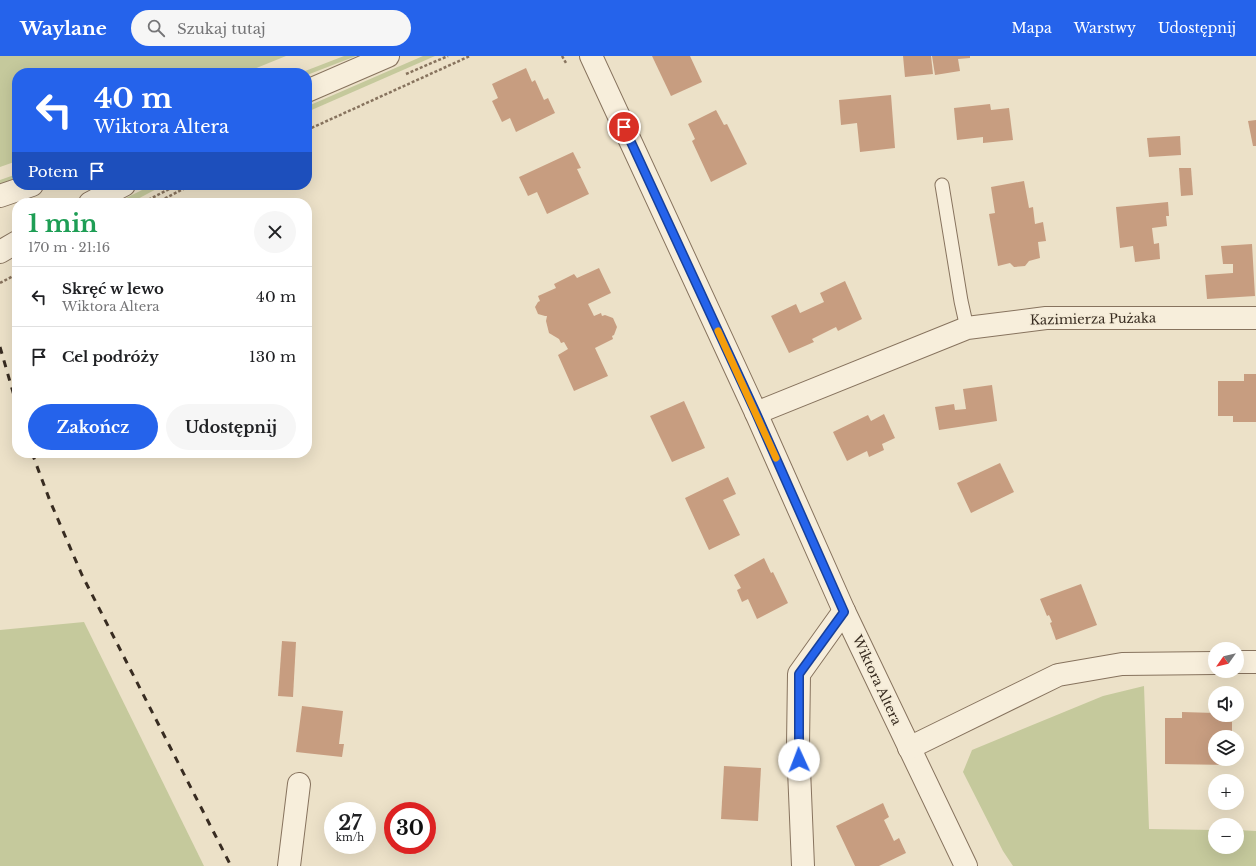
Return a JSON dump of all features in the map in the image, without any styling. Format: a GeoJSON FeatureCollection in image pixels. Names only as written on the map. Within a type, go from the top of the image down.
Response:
{"type":"FeatureCollection","features":[{"type":"Feature","properties":{"kind":"street"},"geometry":{"type":"LineString","coordinates":[[312,89],[388,56]]}},
{"type":"Feature","properties":{"kind":"street","name":"Wiktora Altera"},"geometry":{"type":"LineString","coordinates":[[591,56],[756,413],[844,612],[966,866]]}},
{"type":"Feature","properties":{"kind":"street"},"geometry":{"type":"LineString","coordinates":[[0,196],[17,190]]}},
{"type":"Feature","properties":{"kind":"street"},"geometry":{"type":"LineString","coordinates":[[99,198],[115,190]]}},
{"type":"Feature","properties":{"kind":"street"},"geometry":{"type":"LineString","coordinates":[[0,252],[12,245]]}},
{"type":"Feature","properties":{"kind":"street","name":"Kazimierza Pużaka"},"geometry":{"type":"LineString","coordinates":[[756,413],[967,328],[1046,318],[1256,318]]}},
{"type":"Feature","properties":{"kind":"street"},"geometry":{"type":"LineString","coordinates":[[803,866],[798,745],[799,674],[844,612]]}},
{"type":"Feature","properties":{"kind":"street"},"geometry":{"type":"LineString","coordinates":[[909,748],[1058,675],[1122,664],[1208,662]]}},
{"type":"Feature","properties":{"kind":"street"},"geometry":{"type":"LineString","coordinates":[[1244,662],[1256,662]]}},
{"type":"Feature","properties":{"kind":"street"},"geometry":{"type":"LineString","coordinates":[[289,866],[299,784]]}},
{"type":"Feature","properties":{"kind":"lane"},"geometry":{"type":"LineString","coordinates":[[942,185],[961,301],[967,328]]}},
{"type":"Feature","properties":{"kind":"path"},"geometry":{"type":"LineString","coordinates":[[312,128],[470,56]]}},
{"type":"Feature","properties":{"kind":"path"},"geometry":{"type":"LineString","coordinates":[[152,198],[167,190]]}},
{"type":"Feature","properties":{"kind":"path"},"geometry":{"type":"LineString","coordinates":[[166,198],[181,190]]}},
{"type":"Feature","properties":{"kind":"path"},"geometry":{"type":"LineString","coordinates":[[0,283],[12,277]]}},
{"type":"Feature","properties":{"kind":"green space"},"geometry":{"type":"Polygon","coordinates":[[[0,56],[286,56],[256,68],[12,68],[12,163],[0,167],[0,56]]]}},
{"type":"Feature","properties":{"kind":"green space"},"geometry":{"type":"Polygon","coordinates":[[[344,56],[356,56],[312,73],[312,68],[344,56]]]}},
{"type":"Feature","properties":{"kind":"green space"},"geometry":{"type":"Polygon","coordinates":[[[423,56],[435,56],[312,110],[312,104],[423,56]]]}},
{"type":"Feature","properties":{"kind":"green space"},"geometry":{"type":"Polygon","coordinates":[[[12,176],[12,180],[0,184],[0,180],[12,176]]]}},
{"type":"Feature","properties":{"kind":"green space"},"geometry":{"type":"Polygon","coordinates":[[[142,190],[155,190],[139,198],[126,198],[142,190]]]}},
{"type":"Feature","properties":{"kind":"green space"},"geometry":{"type":"Polygon","coordinates":[[[84,622],[204,866],[0,866],[0,630],[84,622]]]}},
{"type":"Feature","properties":{"kind":"green space"},"geometry":{"type":"Polygon","coordinates":[[[1144,686],[1149,829],[1208,830],[1208,854],[1244,854],[1244,830],[1256,831],[1256,866],[1013,866],[1003,851],[963,772],[972,750],[1103,696],[1144,686]]]}},
{"type":"Feature","properties":{"kind":"building"},"geometry":{"type":"Polygon","coordinates":[[[652,56],[690,56],[702,82],[671,96],[652,56]]]}},
{"type":"Feature","properties":{"kind":"building"},"geometry":{"type":"Polygon","coordinates":[[[903,56],[931,56],[933,74],[905,77],[903,56]]]}},
{"type":"Feature","properties":{"kind":"building"},"geometry":{"type":"Polygon","coordinates":[[[932,56],[970,56],[970,58],[958,59],[960,71],[935,75],[932,56]]]}},
{"type":"Feature","properties":{"kind":"building"},"geometry":{"type":"Polygon","coordinates":[[[526,68],[532,82],[535,80],[544,100],[548,98],[555,113],[516,132],[510,118],[502,122],[492,101],[498,98],[492,84],[526,68]]]}},
{"type":"Feature","properties":{"kind":"building"},"geometry":{"type":"Polygon","coordinates":[[[891,95],[895,148],[860,152],[857,123],[841,125],[839,100],[891,95]]]}},
{"type":"Feature","properties":{"kind":"building"},"geometry":{"type":"Polygon","coordinates":[[[990,104],[991,110],[1009,108],[1013,140],[983,143],[983,137],[957,140],[954,108],[990,104]]]}},
{"type":"Feature","properties":{"kind":"building"},"geometry":{"type":"Polygon","coordinates":[[[716,110],[724,125],[727,124],[747,164],[711,182],[692,141],[695,139],[688,124],[716,110]]]}},
{"type":"Feature","properties":{"kind":"building"},"geometry":{"type":"Polygon","coordinates":[[[1256,120],[1256,146],[1253,146],[1248,121],[1256,120]]]}},
{"type":"Feature","properties":{"kind":"building"},"geometry":{"type":"Polygon","coordinates":[[[1180,136],[1181,155],[1149,157],[1147,138],[1180,136]]]}},
{"type":"Feature","properties":{"kind":"building"},"geometry":{"type":"Polygon","coordinates":[[[573,152],[581,168],[577,169],[589,194],[547,214],[537,192],[528,196],[519,177],[573,152]]]}},
{"type":"Feature","properties":{"kind":"building"},"geometry":{"type":"Polygon","coordinates":[[[1179,168],[1191,168],[1193,195],[1181,196],[1179,168]]]}},
{"type":"Feature","properties":{"kind":"building"},"geometry":{"type":"Polygon","coordinates":[[[1024,181],[1029,208],[1033,207],[1035,224],[1043,222],[1046,241],[1038,242],[1040,258],[1029,261],[1025,266],[1014,267],[1010,263],[998,266],[989,214],[995,213],[991,187],[1024,181]]]}},
{"type":"Feature","properties":{"kind":"building"},"geometry":{"type":"Polygon","coordinates":[[[1168,202],[1169,216],[1166,216],[1167,226],[1152,228],[1154,244],[1159,243],[1160,259],[1135,262],[1133,246],[1120,248],[1116,207],[1168,202]]]}},
{"type":"Feature","properties":{"kind":"building"},"geometry":{"type":"Polygon","coordinates":[[[1252,244],[1255,296],[1207,299],[1205,275],[1233,273],[1233,264],[1223,264],[1221,246],[1252,244]]]}},
{"type":"Feature","properties":{"kind":"building"},"geometry":{"type":"Polygon","coordinates":[[[599,268],[611,293],[588,304],[594,316],[601,313],[602,316],[605,315],[613,318],[617,327],[614,335],[612,336],[613,339],[595,348],[608,376],[574,391],[558,355],[568,349],[564,342],[561,343],[559,339],[549,333],[546,321],[547,316],[538,314],[535,307],[540,301],[538,296],[556,288],[554,284],[574,274],[577,278],[599,268]]]}},
{"type":"Feature","properties":{"kind":"building"},"geometry":{"type":"Polygon","coordinates":[[[845,281],[862,319],[838,331],[836,327],[812,339],[814,342],[789,353],[771,316],[796,304],[800,313],[824,302],[820,293],[845,281]]]}},
{"type":"Feature","properties":{"kind":"building"},"geometry":{"type":"Polygon","coordinates":[[[1244,374],[1256,374],[1256,422],[1233,422],[1233,416],[1218,416],[1218,381],[1244,381],[1244,374]]]}},
{"type":"Feature","properties":{"kind":"building"},"geometry":{"type":"Polygon","coordinates":[[[992,385],[997,421],[939,430],[935,407],[954,404],[955,410],[966,409],[963,389],[992,385]]]}},
{"type":"Feature","properties":{"kind":"building"},"geometry":{"type":"Polygon","coordinates":[[[684,401],[705,448],[672,462],[650,416],[684,401]]]}},
{"type":"Feature","properties":{"kind":"building"},"geometry":{"type":"Polygon","coordinates":[[[884,414],[895,438],[882,444],[884,450],[869,457],[867,451],[847,461],[833,432],[868,415],[871,421],[884,414]]]}},
{"type":"Feature","properties":{"kind":"building"},"geometry":{"type":"Polygon","coordinates":[[[1000,463],[1014,492],[971,513],[957,483],[1000,463]]]}},
{"type":"Feature","properties":{"kind":"building"},"geometry":{"type":"Polygon","coordinates":[[[728,477],[736,494],[723,500],[740,535],[709,550],[685,498],[728,477]]]}},
{"type":"Feature","properties":{"kind":"building"},"geometry":{"type":"Polygon","coordinates":[[[764,558],[771,573],[773,572],[788,603],[757,619],[748,599],[742,602],[737,590],[741,588],[734,575],[764,558]]]}},
{"type":"Feature","properties":{"kind":"building"},"geometry":{"type":"Polygon","coordinates":[[[1081,584],[1097,625],[1056,640],[1050,623],[1052,622],[1049,615],[1047,616],[1040,599],[1081,584]]]}},
{"type":"Feature","properties":{"kind":"building"},"geometry":{"type":"Polygon","coordinates":[[[282,641],[296,642],[293,697],[278,696],[282,641]]]}},
{"type":"Feature","properties":{"kind":"building"},"geometry":{"type":"Polygon","coordinates":[[[302,706],[343,711],[339,744],[344,744],[342,757],[296,752],[302,706]]]}},
{"type":"Feature","properties":{"kind":"building"},"geometry":{"type":"Polygon","coordinates":[[[1182,712],[1208,713],[1208,722],[1232,722],[1232,730],[1208,730],[1208,765],[1165,764],[1165,718],[1182,718],[1182,712]]]}},
{"type":"Feature","properties":{"kind":"building"},"geometry":{"type":"Polygon","coordinates":[[[724,766],[761,768],[758,821],[721,819],[724,766]]]}},
{"type":"Feature","properties":{"kind":"building"},"geometry":{"type":"Polygon","coordinates":[[[883,803],[889,817],[884,820],[894,841],[899,838],[906,853],[879,866],[855,866],[836,826],[883,803]]]}},
{"type":"Feature","properties":{"kind":"railway"},"geometry":{"type":"LineString","coordinates":[[0,347],[12,389]]}},
{"type":"Feature","properties":{"kind":"railway"},"geometry":{"type":"LineString","coordinates":[[34,458],[50,501],[82,575],[231,866]]}},
{"type":"Feature","properties":{"kind":"slow traffic"},"geometry":{"type":"LineString","coordinates":[[718,331],[776,458]]}},
{"type":"Feature","properties":{"kind":"route"},"geometry":{"type":"LineString","coordinates":[[624,127],[756,413],[844,612],[799,674],[799,760]]}}]}
